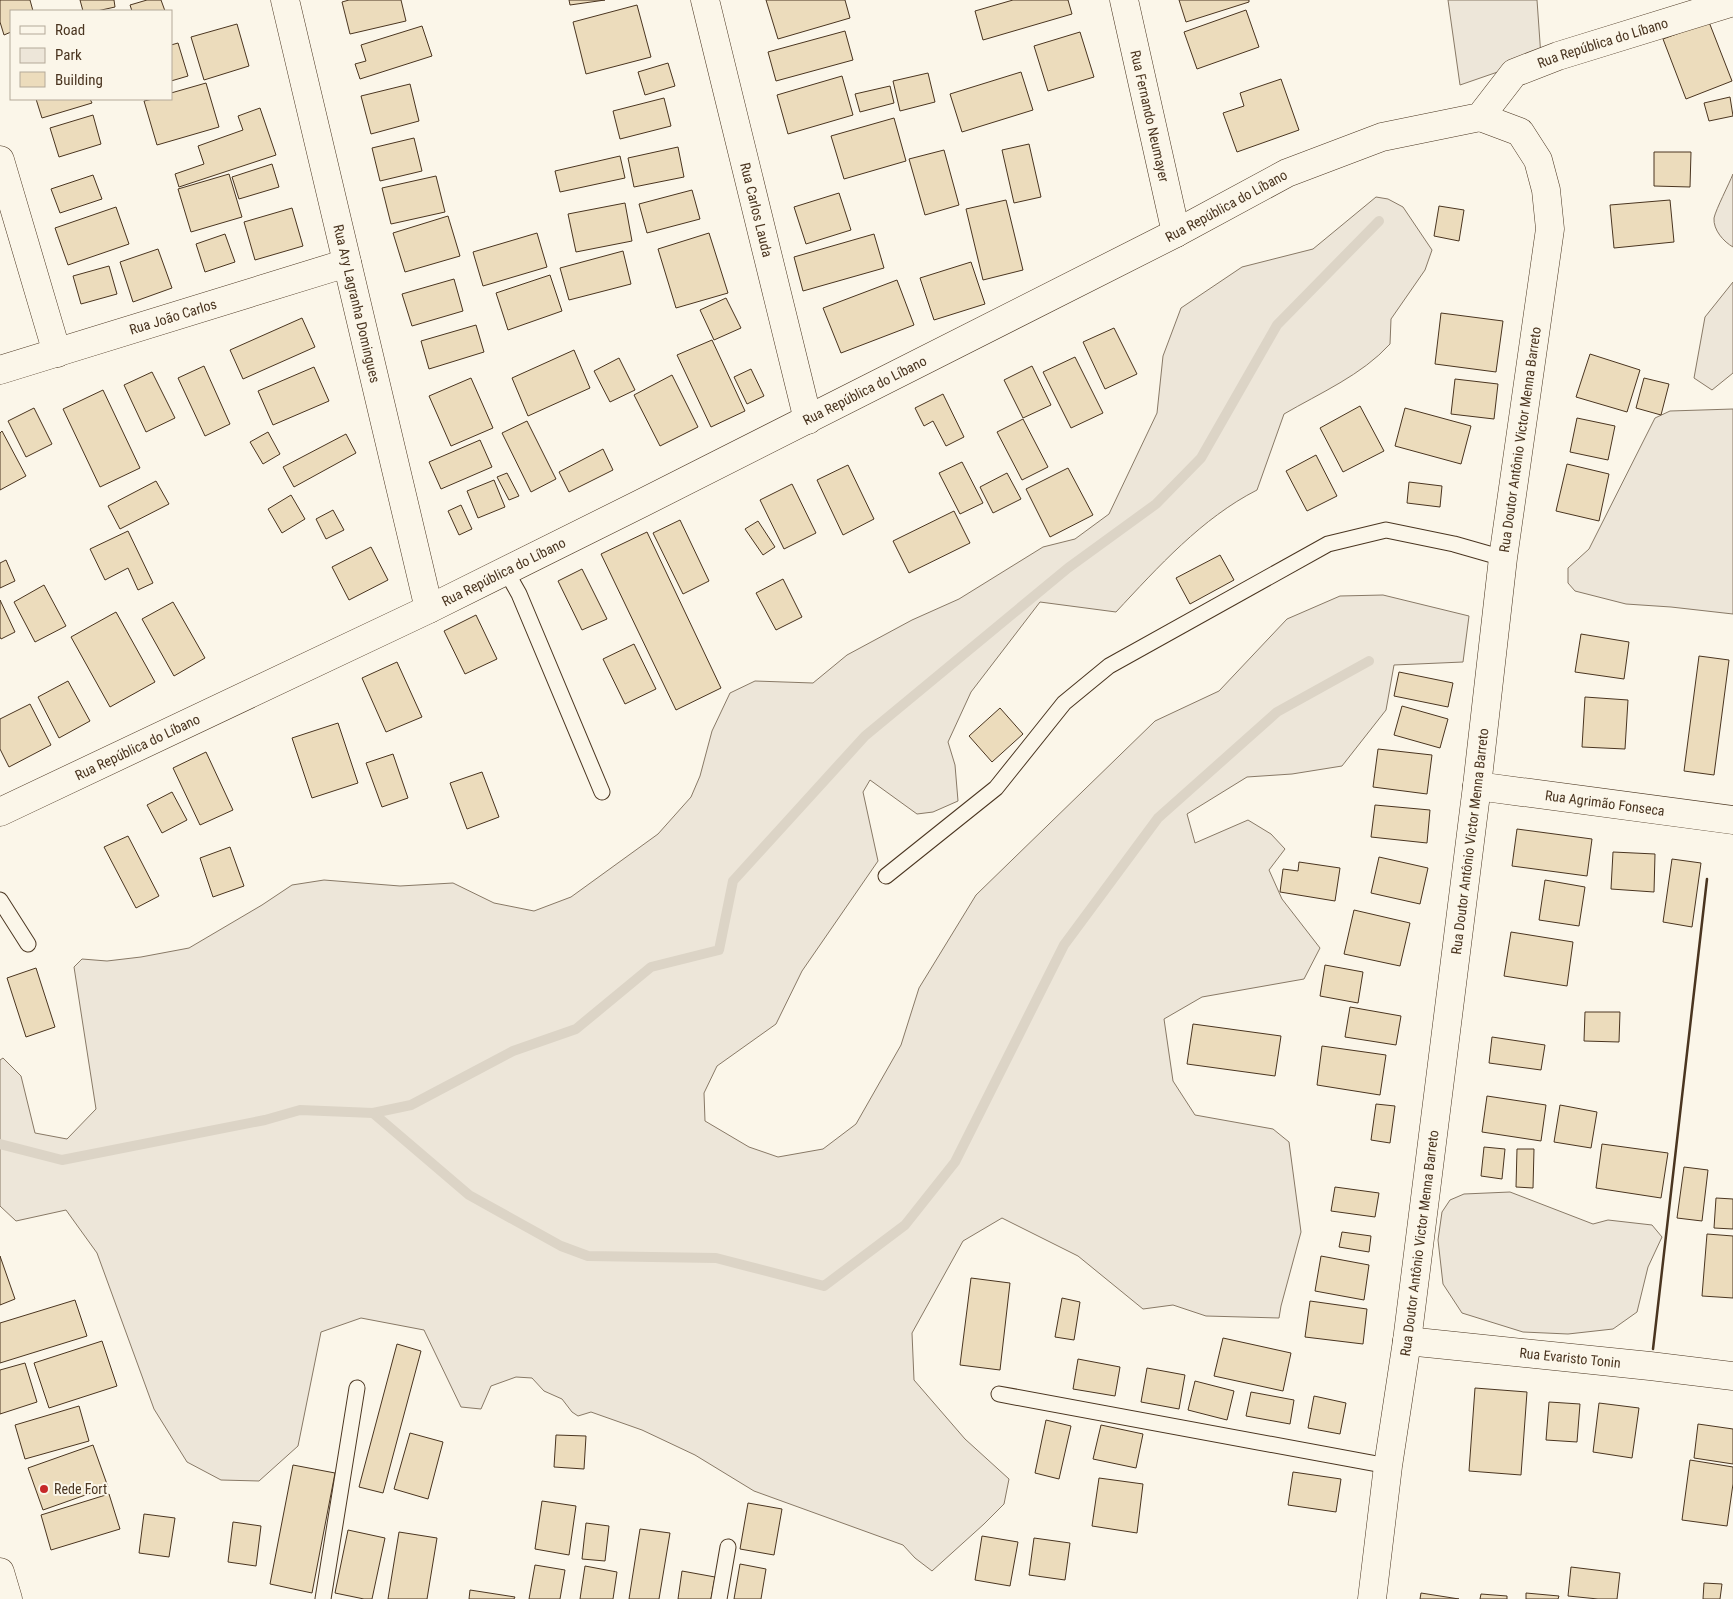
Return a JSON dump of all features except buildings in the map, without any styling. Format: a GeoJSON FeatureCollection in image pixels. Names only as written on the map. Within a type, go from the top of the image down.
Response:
{"type":"FeatureCollection","features":[{"type":"Feature","properties":{"kind":"street","name":"Rua Ary Lagranha Domingues"},"geometry":{"type":"LineString","coordinates":[[285,0],[429,609]]}},
{"type":"Feature","properties":{"kind":"street","name":"Rua Carlos Lauda"},"geometry":{"type":"LineString","coordinates":[[705,0],[808,420]]}},
{"type":"Feature","properties":{"kind":"street","name":"Rua Fernando Neumayer"},"geometry":{"type":"LineString","coordinates":[[1124,0],[1176,233]]}},
{"type":"Feature","properties":{"kind":"street","name":"Rua República do Líbano"},"geometry":{"type":"LineString","coordinates":[[0,812],[506,571],[1176,233],[1287,173],[1382,137],[1480,117],[1514,73],[1558,56],[1733,2]]}},
{"type":"Feature","properties":{"kind":"street","name":"Rua Doutor Antônio Victor Menna Barreto"},"geometry":{"type":"LineString","coordinates":[[1372,1599],[1388,1466],[1407,1341],[1477,786],[1503,558],[1550,229],[1546,190],[1538,160],[1520,132],[1480,117]]}},
{"type":"Feature","properties":{"kind":"street"},"geometry":{"type":"LineString","coordinates":[[0,160],[57,353]]}},
{"type":"Feature","properties":{"kind":"street","name":"Rua João Carlos"},"geometry":{"type":"LineString","coordinates":[[0,370],[347,264]]}},
{"type":"Feature","properties":{"kind":"street","name":"Rua Agrimão Fonseca"},"geometry":{"type":"LineString","coordinates":[[1477,786],[1733,820]]}},
{"type":"Feature","properties":{"kind":"street","name":"Rua Evaristo Tonin"},"geometry":{"type":"LineString","coordinates":[[1407,1341],[1733,1376]]}},
{"type":"Feature","properties":{"kind":"street"},"geometry":{"type":"LineString","coordinates":[[0,1572],[8,1599]]}},
{"type":"Feature","properties":{"kind":"lane"},"geometry":{"type":"LineString","coordinates":[[886,876],[996,788],[1064,703],[1109,666],[1328,544],[1386,530],[1454,544],[1503,558]]}},
{"type":"Feature","properties":{"kind":"lane"},"geometry":{"type":"LineString","coordinates":[[506,571],[518,594],[602,792]]}},
{"type":"Feature","properties":{"kind":"lane"},"geometry":{"type":"LineString","coordinates":[[0,900],[28,944]]}},
{"type":"Feature","properties":{"kind":"lane"},"geometry":{"type":"LineString","coordinates":[[323,1599],[357,1388]]}},
{"type":"Feature","properties":{"kind":"lane"},"geometry":{"type":"LineString","coordinates":[[999,1394],[1388,1466]]}},
{"type":"Feature","properties":{"kind":"lane"},"geometry":{"type":"LineString","coordinates":[[719,1599],[728,1548]]}},
{"type":"Feature","properties":{"kind":"green space"},"geometry":{"type":"Polygon","coordinates":[[[1448,0],[1537,0],[1541,57],[1460,85],[1448,0]]]}},
{"type":"Feature","properties":{"kind":"green space"},"geometry":{"type":"Polygon","coordinates":[[[1733,174],[1733,247],[1720,235],[1715,227],[1714,218],[1733,174]]]}},
{"type":"Feature","properties":{"kind":"green space"},"geometry":{"type":"Polygon","coordinates":[[[1376,197],[1388,199],[1403,207],[1432,250],[1425,270],[1391,319],[1390,344],[1354,374],[1284,414],[1257,490],[1237,501],[1199,529],[1116,612],[1040,602],[971,692],[948,742],[955,765],[958,801],[933,812],[917,814],[870,780],[863,792],[878,861],[802,971],[776,1024],[717,1066],[704,1093],[705,1121],[749,1147],[778,1157],[823,1149],[856,1124],[901,1045],[919,988],[976,895],[1155,721],[1219,691],[1287,619],[1340,596],[1383,595],[1469,616],[1463,662],[1394,665],[1386,710],[1342,766],[1292,774],[1247,777],[1187,814],[1195,843],[1248,820],[1271,834],[1285,849],[1269,870],[1282,899],[1320,948],[1304,979],[1202,997],[1164,1019],[1173,1081],[1195,1115],[1273,1129],[1289,1142],[1301,1232],[1279,1318],[1206,1316],[1173,1305],[1143,1309],[1078,1256],[1002,1218],[963,1241],[912,1333],[914,1380],[965,1439],[1009,1479],[1004,1504],[932,1571],[915,1558],[903,1545],[754,1491],[695,1455],[642,1430],[591,1412],[578,1416],[572,1412],[562,1399],[544,1391],[532,1378],[516,1377],[491,1386],[481,1409],[461,1407],[424,1330],[361,1318],[321,1332],[298,1446],[259,1481],[221,1480],[187,1462],[154,1409],[97,1253],[66,1210],[16,1221],[0,1206],[0,1060],[3,1058],[21,1076],[35,1133],[67,1139],[96,1109],[74,967],[82,959],[107,961],[189,948],[292,885],[324,880],[400,886],[453,883],[494,903],[534,911],[571,897],[658,834],[691,797],[700,776],[712,731],[730,693],[755,681],[813,683],[847,655],[912,620],[959,599],[1043,547],[1075,539],[1109,514],[1157,413],[1163,356],[1181,308],[1242,267],[1313,249],[1376,197]]]}},
{"type":"Feature","properties":{"kind":"green space"},"geometry":{"type":"Polygon","coordinates":[[[1733,282],[1733,373],[1712,390],[1694,378],[1705,317],[1733,282]]]}},
{"type":"Feature","properties":{"kind":"green space"},"geometry":{"type":"Polygon","coordinates":[[[1733,409],[1733,614],[1626,604],[1575,591],[1568,583],[1568,568],[1589,549],[1655,418],[1670,411],[1733,409]]]}},
{"type":"Feature","properties":{"kind":"green space"},"geometry":{"type":"Polygon","coordinates":[[[1510,1192],[1593,1224],[1608,1220],[1652,1225],[1662,1237],[1648,1267],[1637,1312],[1613,1329],[1568,1334],[1523,1332],[1462,1313],[1443,1284],[1438,1240],[1442,1212],[1450,1200],[1464,1194],[1510,1192]]]}},
{"type":"Feature","properties":{"kind":"waterway"},"geometry":{"type":"LineString","coordinates":[[0,1144],[62,1160],[265,1120],[300,1110],[373,1113],[411,1105],[513,1051],[576,1029],[651,967],[719,950],[733,881],[865,736],[1068,568],[1156,504],[1201,458],[1277,325],[1379,221]]}},
{"type":"Feature","properties":{"kind":"waterway"},"geometry":{"type":"LineString","coordinates":[[373,1113],[469,1195],[561,1246],[588,1256],[716,1258],[824,1286],[905,1225],[955,1162],[1064,945],[1158,818],[1277,712],[1369,661]]}},
{"type":"Feature","properties":{"kind":"wall"},"geometry":{"type":"LineString","coordinates":[[1653,1349],[1707,879]]}},
{"type":"Feature","properties":{"kind":"place","name":"Rede Fort"},"geometry":{"type":"Point","coordinates":[44,1489]}}]}
